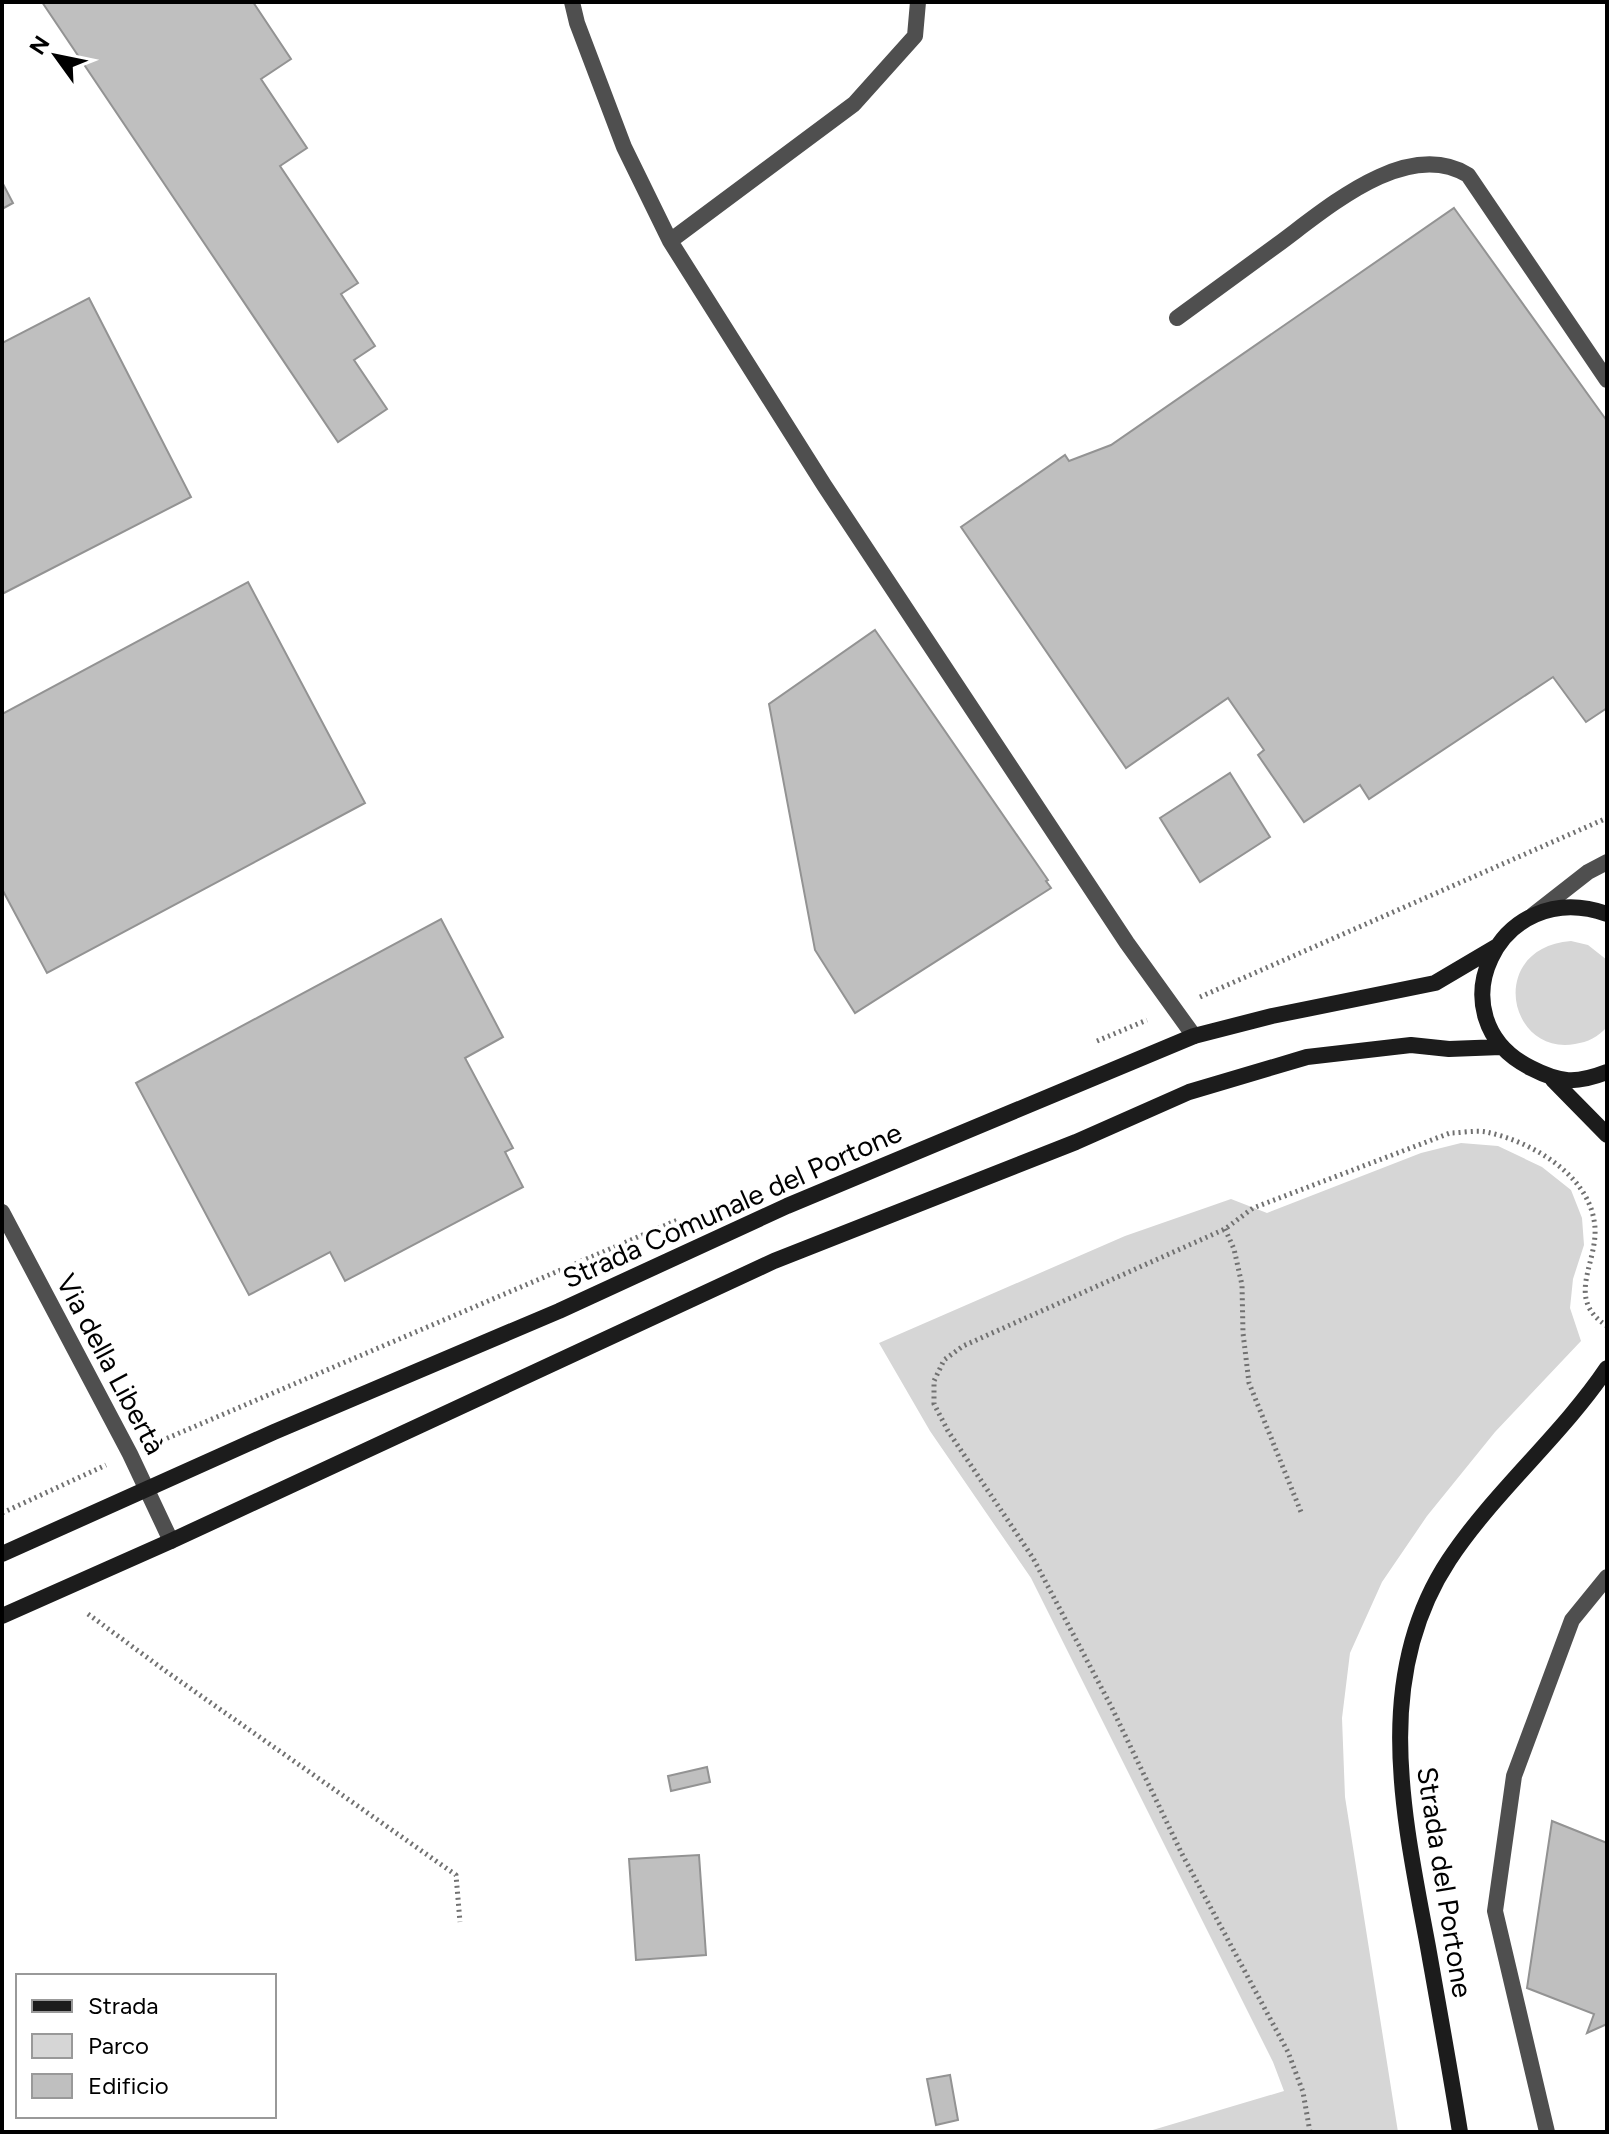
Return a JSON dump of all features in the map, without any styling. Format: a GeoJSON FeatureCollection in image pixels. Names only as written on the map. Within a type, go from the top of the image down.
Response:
{"type":"FeatureCollection","features":[{"type":"Feature","properties":{"kind":"street"},"geometry":{"type":"LineString","coordinates":[[572,2],[624,147],[670,241],[841,511],[1119,930],[1194,1036]]}},
{"type":"Feature","properties":{"kind":"street"},"geometry":{"type":"LineString","coordinates":[[670,241],[854,104],[915,36],[918,2]]}},
{"type":"Feature","properties":{"kind":"street"},"geometry":{"type":"LineString","coordinates":[[1177,318],[1358,186],[1395,170],[1431,165],[1454,166],[1468,175],[1607,380]]}},
{"type":"Feature","properties":{"kind":"street","name":"Strada Comunale del Portone"},"geometry":{"type":"LineString","coordinates":[[2,1554],[559,1311],[787,1206],[1194,1036],[1272,1016],[1435,983],[1496,947],[1510,930],[1588,872],[1607,862]]}},
{"type":"Feature","properties":{"kind":"street","name":"Strada Comunale del Portone"},"geometry":{"type":"LineString","coordinates":[[1589,908],[1607,901]]}},
{"type":"Feature","properties":{"kind":"street","name":"Strada Comunale del Portone"},"geometry":{"type":"LineString","coordinates":[[1533,915],[1553,908],[1589,908],[1607,914]]}},
{"type":"Feature","properties":{"kind":"street","name":"Strada Comunale del Portone"},"geometry":{"type":"LineString","coordinates":[[1496,947],[1483,986],[1483,1007],[1490,1029],[1501,1047],[1518,1062],[1553,1080],[1607,1135]]}},
{"type":"Feature","properties":{"kind":"street"},"geometry":{"type":"LineString","coordinates":[[2,1616],[171,1541],[774,1261],[1076,1142],[1189,1092],[1321,1055],[1411,1045],[1449,1049],[1501,1047]]}},
{"type":"Feature","properties":{"kind":"street"},"geometry":{"type":"LineString","coordinates":[[1553,1080],[1583,1079],[1607,1072]]}},
{"type":"Feature","properties":{"kind":"street","name":"Via della Libertà"},"geometry":{"type":"LineString","coordinates":[[2,1212],[147,1489],[171,1541]]}},
{"type":"Feature","properties":{"kind":"street","name":"Strada del Portone"},"geometry":{"type":"LineString","coordinates":[[1460,2132],[1405,1823],[1399,1728],[1403,1683],[1413,1639],[1449,1560],[1607,1368]]}},
{"type":"Feature","properties":{"kind":"street"},"geometry":{"type":"LineString","coordinates":[[1547,2132],[1495,1911],[1514,1776],[1572,1620],[1607,1577]]}},
{"type":"Feature","properties":{"kind":"path"},"geometry":{"type":"LineString","coordinates":[[1310,2132],[1303,2092],[1288,2052],[1182,1854],[1111,1706],[1033,1558],[948,1431],[934,1404],[934,1381],[944,1360],[963,1346],[1225,1229],[1253,1208],[1450,1133],[1483,1131],[1513,1140],[1570,1175],[1588,1198],[1595,1223],[1593,1257],[1584,1287],[1587,1307],[1607,1326]]}},
{"type":"Feature","properties":{"kind":"path"},"geometry":{"type":"LineString","coordinates":[[1225,1229],[1234,1249],[1242,1285],[1243,1333],[1249,1383],[1301,1512]]}},
{"type":"Feature","properties":{"kind":"path"},"geometry":{"type":"LineString","coordinates":[[88,1614],[456,1875],[460,1922]]}},
{"type":"Feature","properties":{"kind":"green space"},"geometry":{"type":"Polygon","coordinates":[[[1571,941],[1588,945],[1607,960],[1607,1027],[1584,1042],[1552,1043],[1534,1034],[1522,1019],[1516,1000],[1517,980],[1526,962],[1544,948],[1571,941]]]}},
{"type":"Feature","properties":{"kind":"green space"},"geometry":{"type":"Polygon","coordinates":[[[1461,1143],[1498,1146],[1542,1167],[1571,1190],[1582,1218],[1584,1245],[1573,1279],[1570,1308],[1581,1341],[1495,1432],[1427,1516],[1382,1582],[1350,1653],[1342,1718],[1345,1797],[1398,2132],[1146,2132],[1284,2091],[1273,2062],[1031,1578],[930,1431],[879,1343],[1125,1236],[1231,1199],[1267,1213],[1421,1153],[1461,1143]]]}},
{"type":"Feature","properties":{"kind":"building"},"geometry":{"type":"Polygon","coordinates":[[[42,2],[253,2],[291,59],[261,79],[307,148],[280,166],[358,283],[341,294],[375,346],[354,360],[387,409],[338,442],[42,2]]]}},
{"type":"Feature","properties":{"kind":"building"},"geometry":{"type":"Polygon","coordinates":[[[2,182],[13,203],[2,209],[2,182]]]}},
{"type":"Feature","properties":{"kind":"building"},"geometry":{"type":"Polygon","coordinates":[[[1454,208],[1607,421],[1607,708],[1586,722],[1553,677],[1369,799],[1360,785],[1304,822],[1258,755],[1264,750],[1228,698],[1126,768],[961,527],[1065,455],[1069,461],[1111,445],[1454,208]]]}},
{"type":"Feature","properties":{"kind":"building"},"geometry":{"type":"Polygon","coordinates":[[[89,298],[191,497],[2,594],[2,343],[89,298]]]}},
{"type":"Feature","properties":{"kind":"building"},"geometry":{"type":"Polygon","coordinates":[[[248,582],[365,803],[47,973],[2,889],[2,714],[248,582]]]}},
{"type":"Feature","properties":{"kind":"building"},"geometry":{"type":"Polygon","coordinates":[[[875,630],[1051,888],[855,1013],[815,950],[769,704],[875,630]]]}},
{"type":"Feature","properties":{"kind":"building"},"geometry":{"type":"Polygon","coordinates":[[[1230,773],[1270,837],[1200,882],[1160,818],[1230,773]]]}},
{"type":"Feature","properties":{"kind":"building"},"geometry":{"type":"Polygon","coordinates":[[[441,919],[503,1037],[465,1058],[513,1148],[505,1152],[523,1187],[345,1281],[330,1252],[249,1295],[136,1083],[441,919]]]}},
{"type":"Feature","properties":{"kind":"building"},"geometry":{"type":"Polygon","coordinates":[[[707,1767],[710,1782],[671,1791],[668,1776],[707,1767]]]}},
{"type":"Feature","properties":{"kind":"building"},"geometry":{"type":"Polygon","coordinates":[[[1552,1821],[1607,1843],[1607,2024],[1587,2033],[1594,2014],[1527,1988],[1552,1821]]]}},
{"type":"Feature","properties":{"kind":"building"},"geometry":{"type":"Polygon","coordinates":[[[699,1855],[706,1955],[636,1960],[629,1859],[699,1855]]]}},
{"type":"Feature","properties":{"kind":"building"},"geometry":{"type":"Polygon","coordinates":[[[950,2075],[958,2120],[936,2125],[927,2079],[950,2075]]]}}]}
